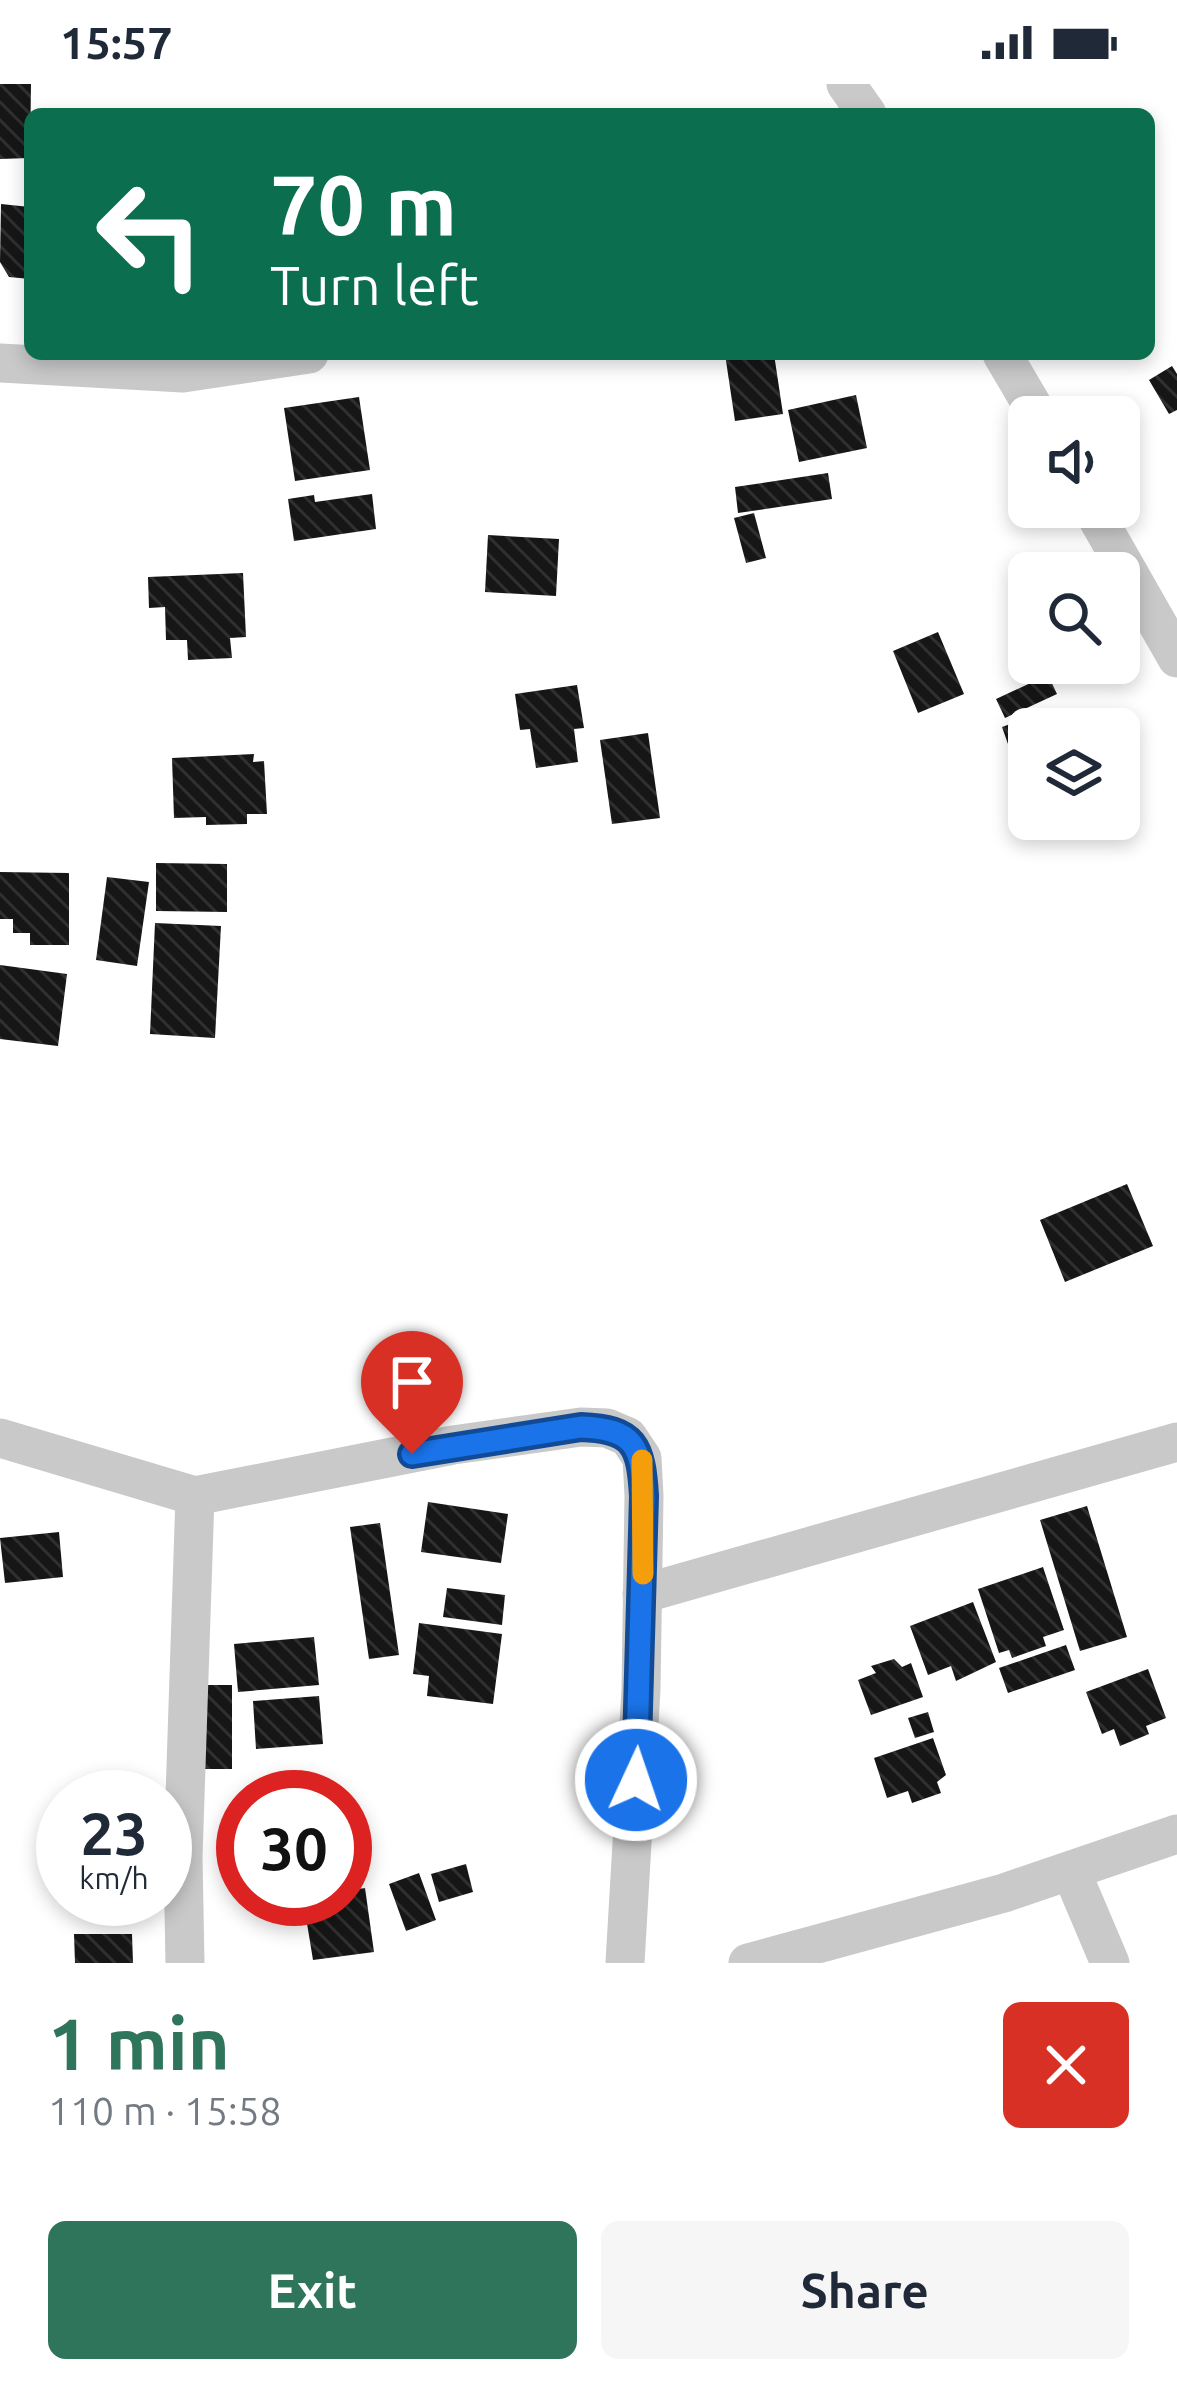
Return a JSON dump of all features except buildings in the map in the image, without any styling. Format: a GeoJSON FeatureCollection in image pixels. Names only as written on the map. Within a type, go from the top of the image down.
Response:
{"type":"FeatureCollection","features":[{"type":"Feature","properties":{"kind":"street"},"geometry":{"type":"LineString","coordinates":[[0,363],[183,373],[269,360]]}},
{"type":"Feature","properties":{"kind":"street"},"geometry":{"type":"LineString","coordinates":[[1006,360],[1027,396]]}},
{"type":"Feature","properties":{"kind":"street"},"geometry":{"type":"LineString","coordinates":[[1103,528],[1177,658]]}},
{"type":"Feature","properties":{"kind":"street"},"geometry":{"type":"LineString","coordinates":[[0,1438],[195,1496],[453,1445],[581,1427],[607,1428],[628,1437],[642,1458],[642,1594],[625,1963]]}},
{"type":"Feature","properties":{"kind":"street"},"geometry":{"type":"LineString","coordinates":[[642,1594],[1177,1442]]}},
{"type":"Feature","properties":{"kind":"street"},"geometry":{"type":"LineString","coordinates":[[184,1963],[195,1496]]}},
{"type":"Feature","properties":{"kind":"street"},"geometry":{"type":"LineString","coordinates":[[748,1963],[1004,1893],[1177,1834]]}},
{"type":"Feature","properties":{"kind":"street"},"geometry":{"type":"LineString","coordinates":[[1072,1871],[1110,1963]]}},
{"type":"Feature","properties":{"kind":"slow traffic"},"geometry":{"type":"LineString","coordinates":[[642,1460],[643,1574]]}},
{"type":"Feature","properties":{"kind":"route"},"geometry":{"type":"LineString","coordinates":[[412,1454],[581,1427],[607,1428],[628,1437],[642,1458],[644,1496],[636,1780]]}}]}
